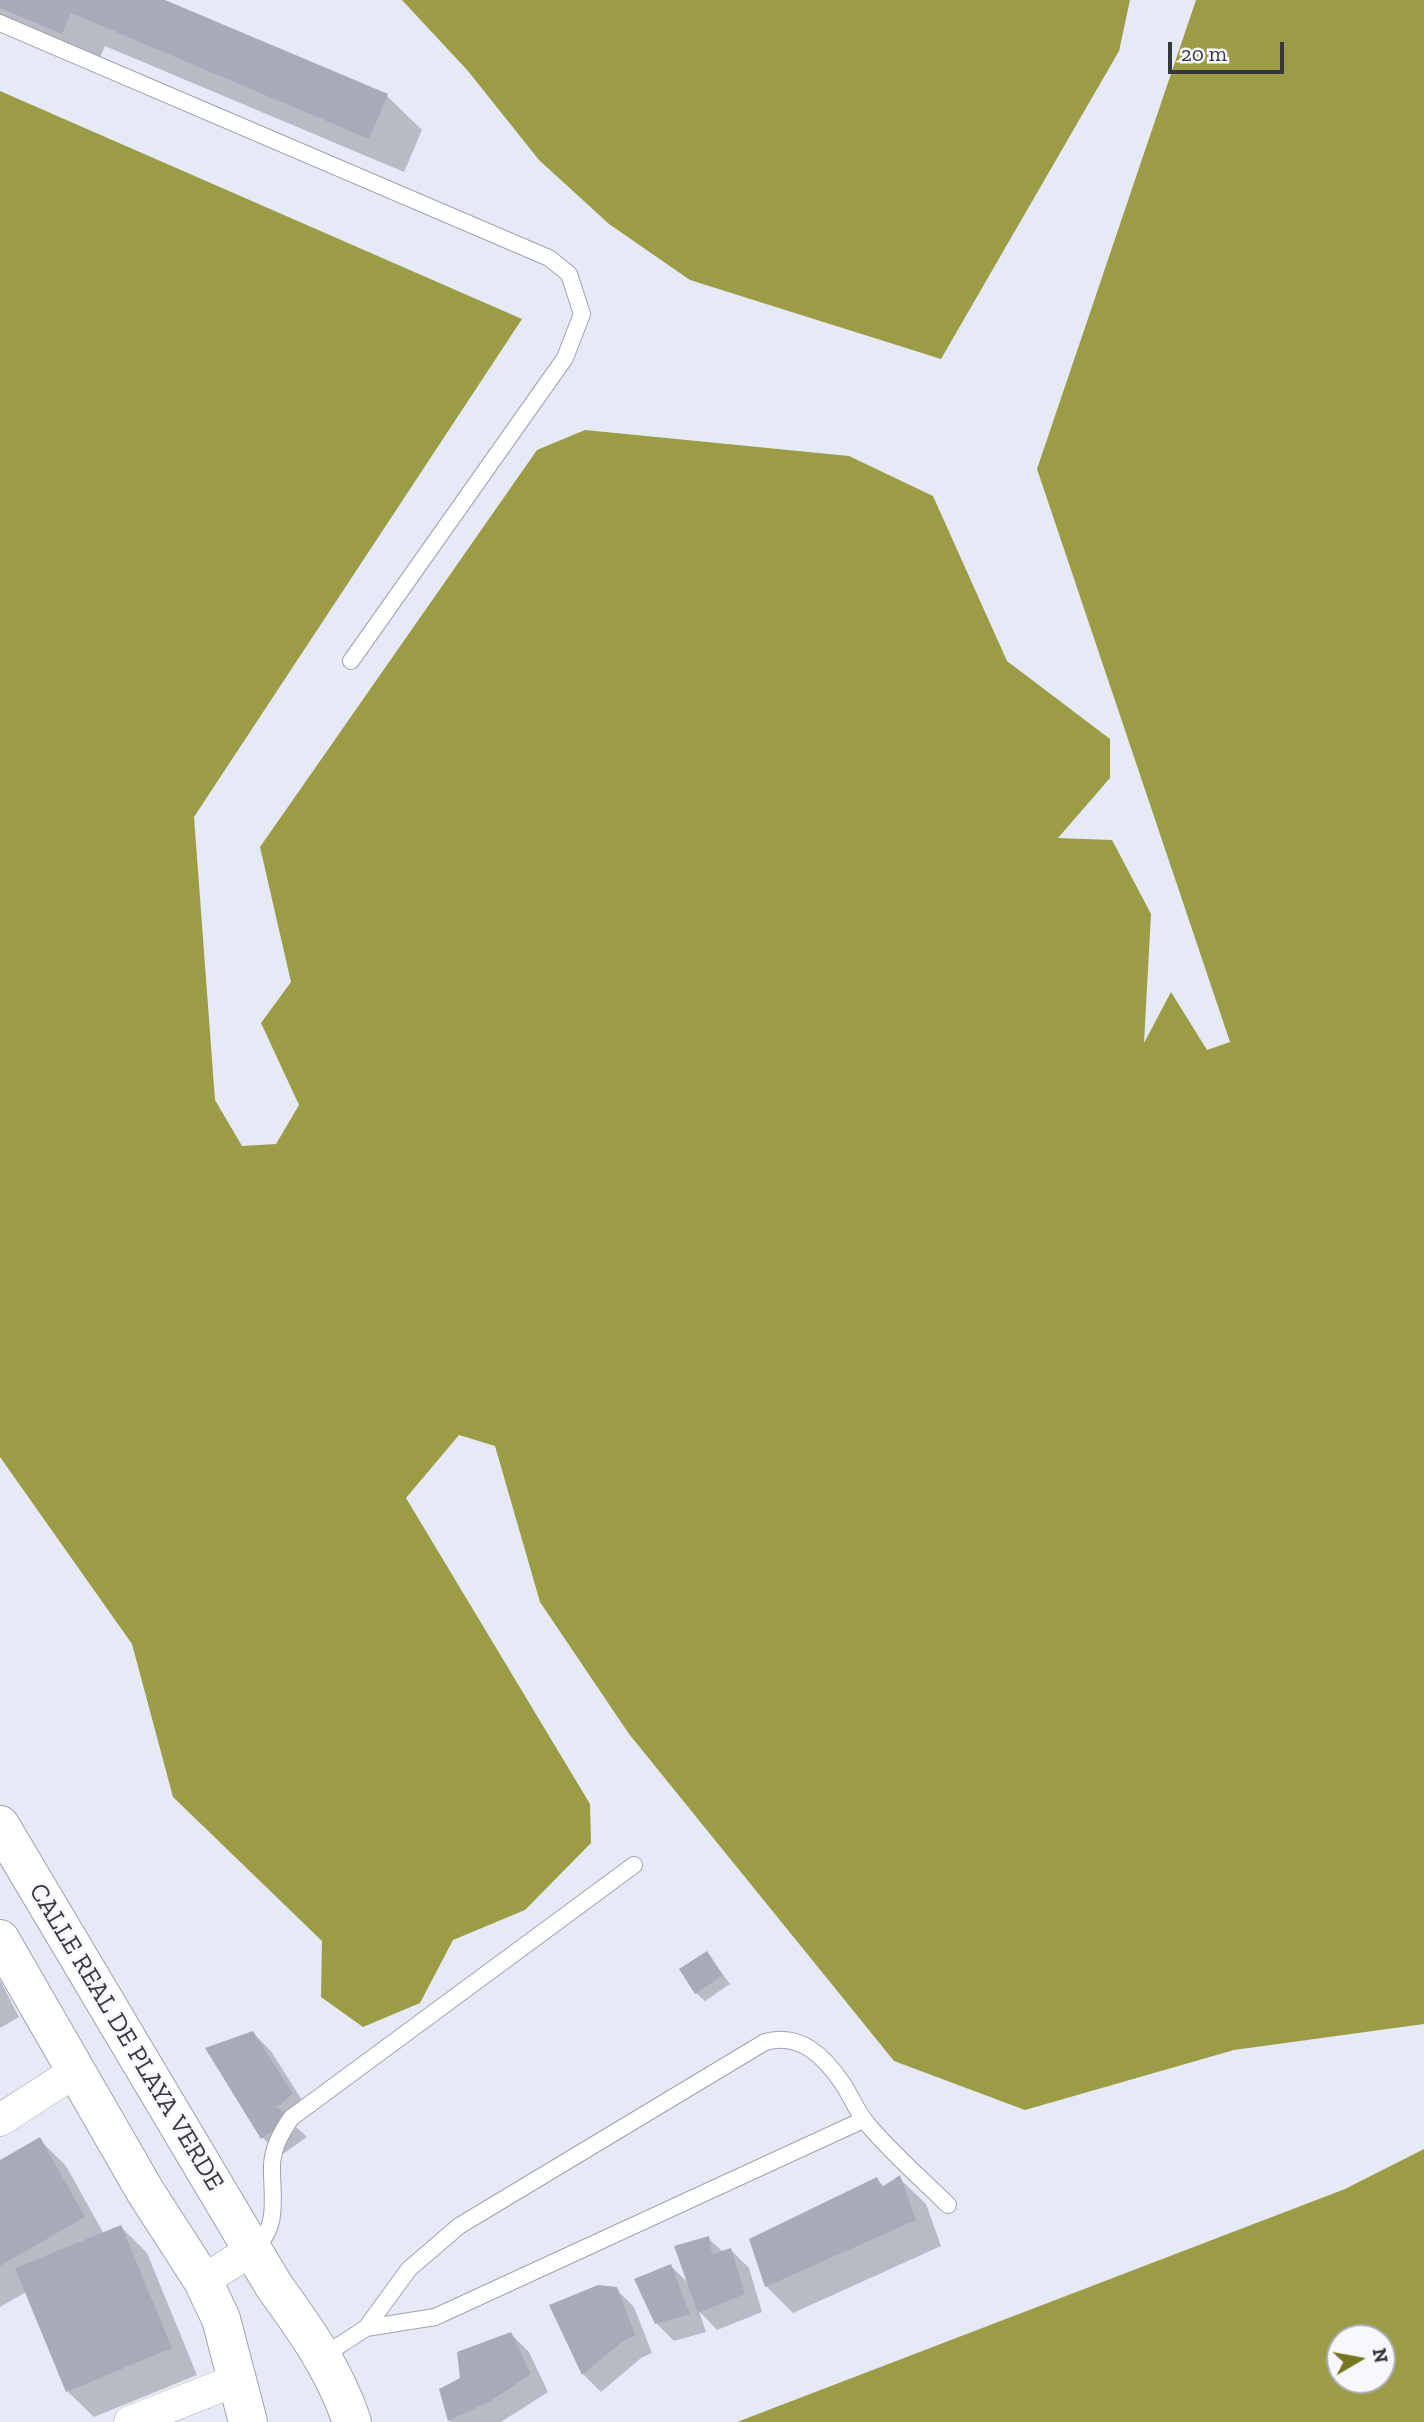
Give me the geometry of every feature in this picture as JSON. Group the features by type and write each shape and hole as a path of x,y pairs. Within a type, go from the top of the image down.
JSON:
{"street":[{"name":"CALLE REAL DE PLAYA VERDE","path":"1,1830 274,2286 323,2356 342,2392 352,2422"},
{"path":"0,1939 145,2191 203,2281 221,2319 239,2379 248,2422"},
{"path":"0,2120 76,2071"},
{"path":"203,2281 253,2249"},
{"path":"130,2422 239,2379"}],"lane":[{"path":"0,23 549,258 569,274 582,314 565,358 351,661"},
{"path":"253,2249 267,2234 273,2215 275,2149 291,2119 634,1865"},
{"path":"323,2356 366,2328 409,2269 459,2226 765,2042 790,2038 811,2050 844,2084 863,2120 948,2205"},
{"path":"366,2328 435,2317 863,2120"}],"shaded area":[{"path":"402,0 1130,0 1119,51 941,359 690,280 609,224 539,160 468,71"},
{"path":"1196,0 1424,0 1424,2024 1234,2050 1025,2110 894,2061 629,1734 540,1602 495,1446 459,1435 406,1498 590,1804 591,1843 525,1910 453,1940 420,2003 363,2027 321,1997 322,1941 173,1797 132,1644 0,1457 0,91 522,319 194,817 215,1100 242,1146 276,1144 299,1105 261,1023 291,982 260,847 537,450 585,430 849,456 933,496 1007,661 1110,739 1110,778 1058,838 1112,840 1151,914 1144,1043 1171,992 1207,1050 1230,1042 1037,469"},
{"path":"1424,2149 1424,2422 737,2422 1345,2189"}],"building":[{"path":"0,0 165,0 388,94 369,139 71,13 62,34 0,8"},
{"path":"707,1951 723,1975 695,1994 679,1969"},
{"path":"253,2031 293,2094 277,2107 291,2118 261,2139 205,2048"},
{"path":"40,2137 85,2217 0,2266 0,2160"},
{"path":"900,2175 916,2220 765,2287 749,2239 877,2177 882,2187"},
{"path":"121,2225 172,2348 66,2392 15,2268"},
{"path":"709,2236 712,2254 731,2248 745,2294 698,2313 674,2246"},
{"path":"671,2264 690,2314 655,2324 634,2279"},
{"path":"598,2285 617,2287 635,2335 623,2341 582,2375 549,2305"},
{"path":"511,2332 531,2374 491,2401 448,2421 439,2389 460,2378 457,2352"}]}
